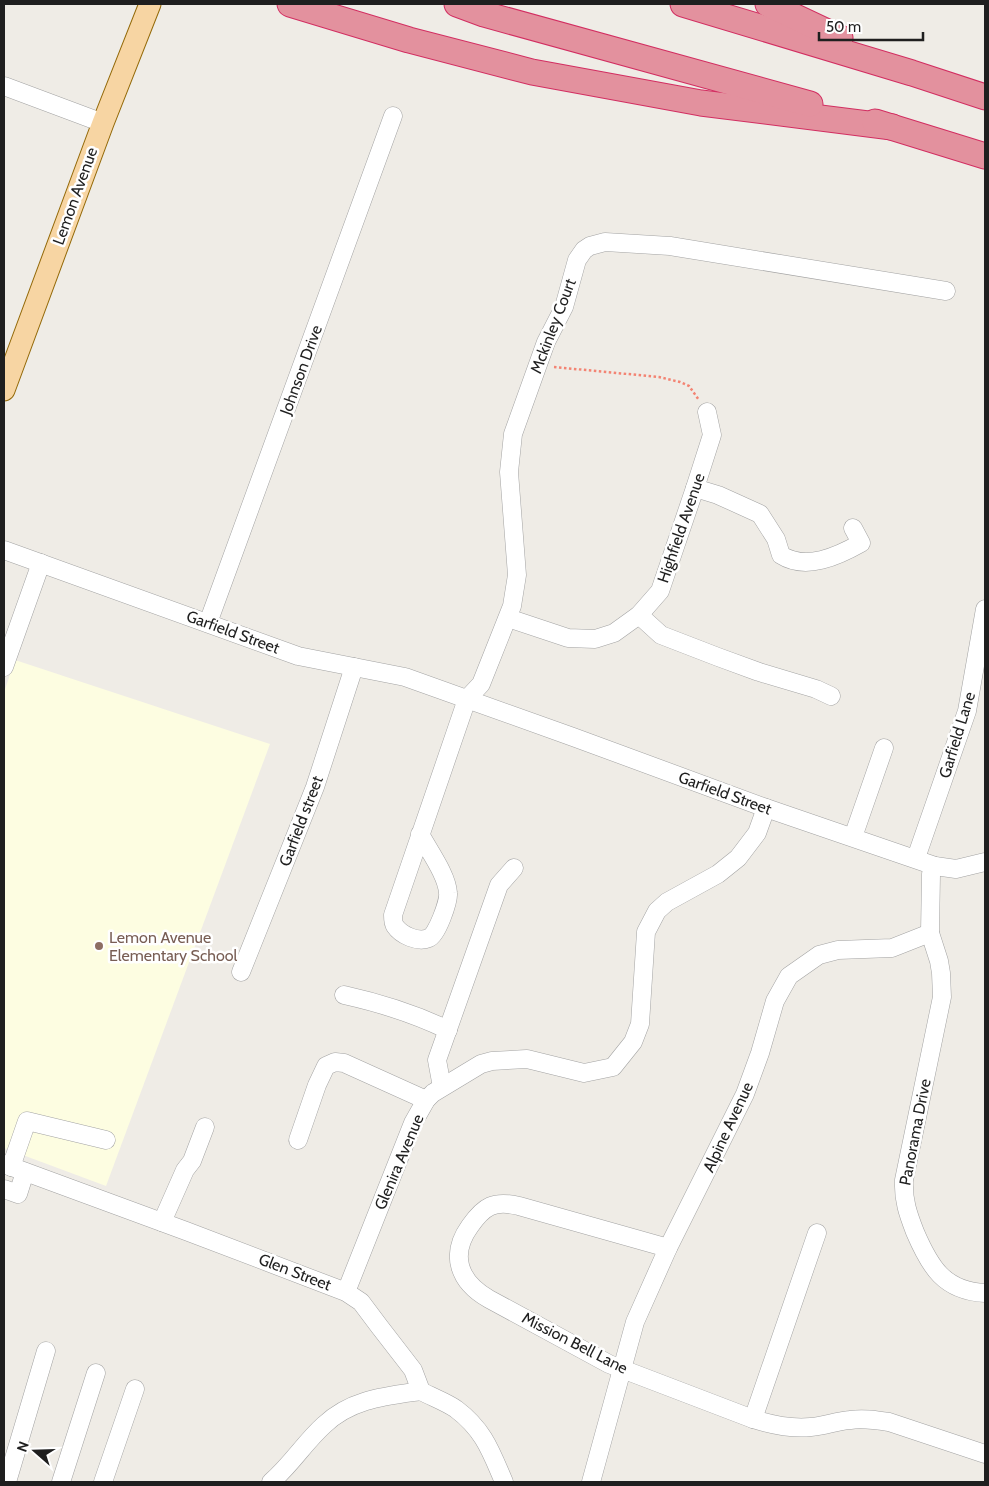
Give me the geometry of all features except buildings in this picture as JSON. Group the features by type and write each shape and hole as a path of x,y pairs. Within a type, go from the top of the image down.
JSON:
{"highway":[{"path":"290,4 409,40 532,72 701,104 892,127"},
{"path":"457,4 484,14 892,127 985,156"},
{"path":"683,4 985,97"},
{"path":"768,4 912,73"}],"main road":[{"name":"Lemon Avenue","path":"4,390 103,123 150,4"}],"street":[{"path":"4,86 103,123"},
{"name":"Johnson Drive","path":"208,623 393,116"},
{"name":"Mckinley Court","path":"508,618 517,576 508,472 513,434 546,342 564,307 577,260 584,250 596,243 606,242 670,246 946,291"},
{"name":"Highfield Avenue","path":"508,618 568,638 595,639 614,633 639,615 660,590 695,488 712,435 707,412"},
{"path":"695,488 718,495 760,514 776,539 781,555 788,560 802,562 842,554 861,543 853,528"},
{"name":"Garfield Street","path":"4,550 298,656 405,677 766,808 935,866 956,869 985,862"},
{"path":"4,667 41,563"},
{"name":"Garfield Lane","path":"916,858 967,712 985,609"},
{"path":"639,615 661,635 759,672 831,696"},
{"path":"420,834 447,884 449,896 436,931 429,938 418,940 400,932 394,925 392,915 420,834 467,699 481,684 508,618"},
{"name":"Garfield street","path":"241,972 314,787 354,667"},
{"path":"853,837 884,748"},
{"name":"Glenira Avenue","path":"346,1292 413,1123 426,1100 481,1064 492,1061 526,1059 584,1073 613,1067 633,1042 640,1024 646,932 657,911 667,902 718,874 738,858 757,833 766,808"},
{"path":"930,933 931,874 935,866"},
{"path":"442,1088 437,1060 499,885 514,868"},
{"name":"Alpine Avenue","path":"591,1482 635,1322 668,1248 746,1094 775,1001 789,976 819,954 838,950 892,948 930,933"},
{"name":"Panorama Drive","path":"930,933 940,961 942,997 904,1180 904,1202 925,1256 935,1271 951,1284 960,1288 976,1293 985,1293"},
{"path":"344,995 375,1002 448,1030"},
{"path":"298,1140 323,1072 326,1066 335,1062 344,1063 426,1100"},
{"path":"4,1189 18,1194 13,1168 27,1121 106,1140"},
{"path":"162,1222 185,1170 192,1161 205,1127"},
{"name":"Glen Street","path":"13,1168 346,1292 361,1302 402,1355 413,1370 421,1391"},
{"name":"Mission Bell Lane","path":"668,1248 519,1206 505,1204 491,1206 479,1212 461,1241 458,1258 467,1282 473,1289 608,1364 753,1419 768,1424 796,1428 850,1420 877,1420 983,1453"},
{"path":"753,1419 817,1233"},
{"path":"7,1482 46,1352"},
{"path":"61,1482 96,1373"},
{"path":"103,1482 135,1389"},
{"path":"278,1481 324,1424 344,1410 370,1399 421,1391 454,1408 478,1430 488,1443 504,1482"}],"path":[{"path":"553,366 659,377 680,382 689,386 707,412"}],"shaded area":[{"name":"Lemon Avenue Elementary School","path":"15,660 270,744 106,1186 4,1148 4,692"}],"place":[{"name":"Lemon Avenue Elementary School","path":"99,946"}]}
